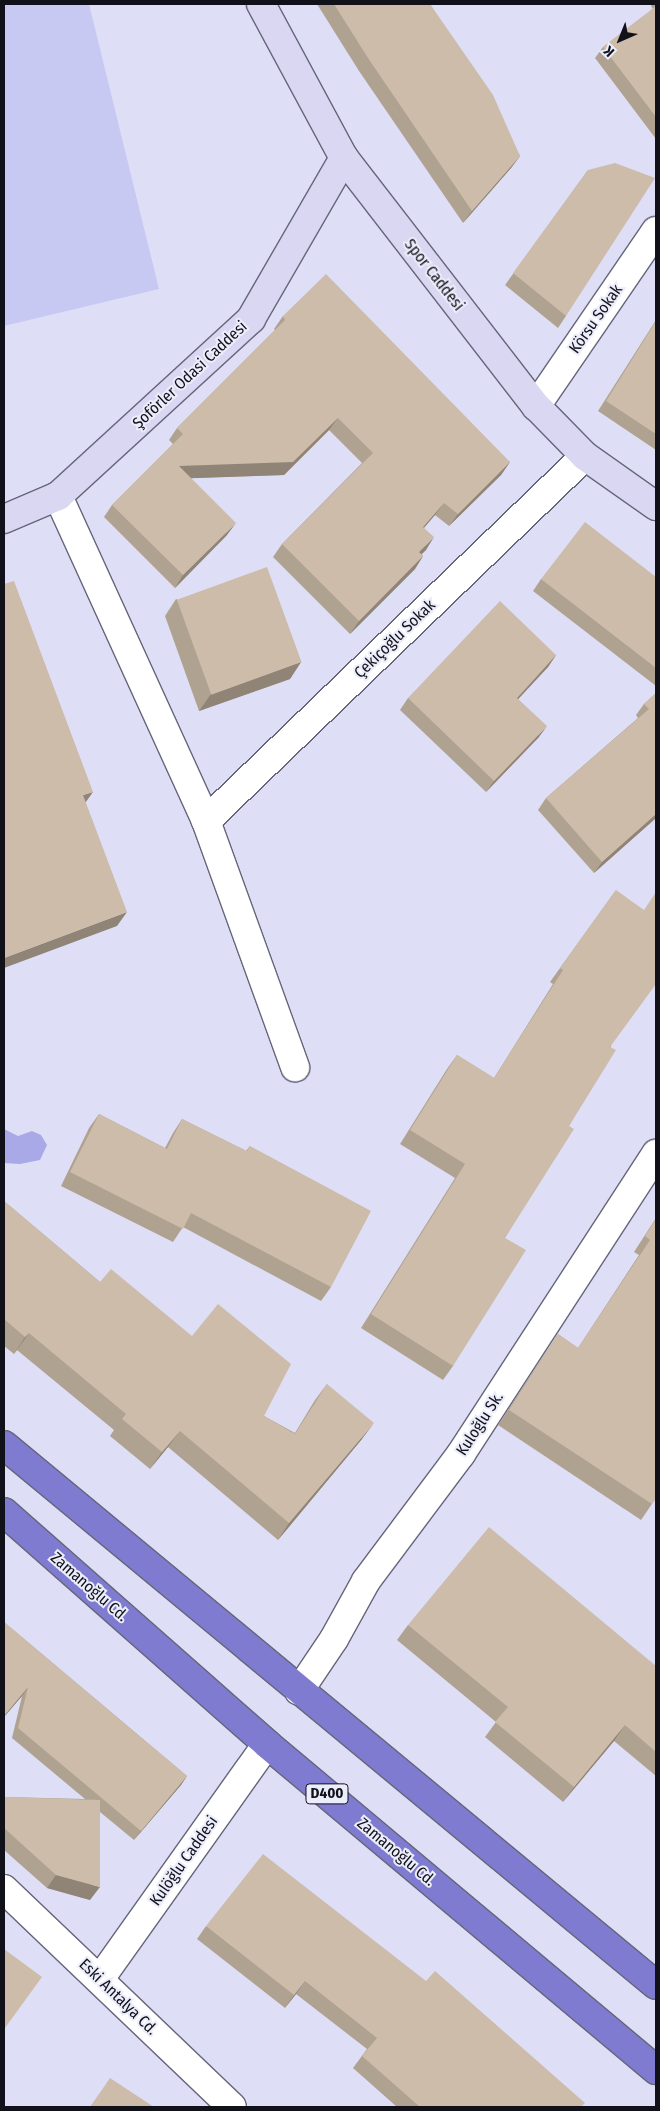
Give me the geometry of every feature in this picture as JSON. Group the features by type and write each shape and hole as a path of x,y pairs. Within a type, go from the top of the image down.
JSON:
{"highway":[{"path":"4,1446 656,1986"},
{"name":"Zamanoğlu Cd.","path":"4,1512 267,1744 656,2070"}],"street":[{"name":"Spor Caddesi","path":"261,4 344,158 536,406 585,456 656,506"},
{"name":"Şoförler Odasi Caddesi","path":"4,519 58,496 251,319 344,158"},
{"name":"Körsu Sokak","path":"536,406 656,231"},
{"name":"Çekiçoğlu Sokak","path":"206,822 585,456"},
{"path":"58,496 206,822 295,1067"},
{"name":"Kuloğlu Sk.","path":"299,1691 334,1639 366,1581 461,1454 656,1154"},
{"name":"Kulöğlu Caddesi","path":"100,1979 267,1744"},
{"name":"Eski Antalya Cd.","path":"4,1889 232,2107"}],"shaded area":[{"path":"4,4 89,4 159,289 4,326"},
{"path":"4,1129 18,1136 32,1131 41,1135 47,1145 40,1160 20,1164 4,1163"}],"building":[{"path":"334,4 430,4 493,95 520,156 472,211 368,58"},
{"path":"656,6 656,117 603,47"},
{"path":"615,163 655,178 566,316 513,273 588,170"},
{"path":"326,274 510,462 458,514 444,503 423,527 434,537 419,552 423,556 359,621 282,544 373,453 338,418 293,462 179,466 236,523 183,575 112,505 183,434 177,428 285,320 283,316"},
{"path":"656,321 656,434 606,401"},
{"path":"585,522 656,577 656,668 541,579"},
{"path":"267,567 302,662 211,695 177,600"},
{"path":"14,581 93,792 83,795 127,912 4,958 4,584"},
{"path":"500,601 556,655 517,698 547,726 494,781 408,698"},
{"path":"656,693 656,814 602,862 546,798 649,709 644,704"},
{"path":"616,890 644,910 656,892 656,984 610,1047 616,1050 569,1126 574,1129 505,1238 526,1250 453,1366 371,1314 465,1164 410,1130 457,1055 494,1078 563,970 560,968"},
{"path":"99,1114 167,1149 182,1119 247,1151 250,1146 371,1211 331,1287 191,1213 183,1229 70,1172"},
{"path":"4,1201 100,1282 111,1269 192,1336 218,1304 291,1364 264,1416 295,1434 327,1384 374,1423 289,1523 180,1431 162,1452 122,1419 126,1414 29,1333 25,1337 4,1319"},
{"path":"656,1219 656,1498 652,1504 509,1410 558,1334 578,1348 650,1240 645,1236"},
{"path":"489,1527 656,1666 656,1752 625,1725 574,1787 495,1722 508,1707 408,1625"},
{"path":"4,1622 187,1776 141,1831 18,1728 28,1687 4,1716"},
{"path":"5,1797 100,1800 100,1887 56,1875 4,1828"},
{"path":"263,1854 426,1981 435,1971 585,2103 581,2107 420,2107 362,2056 377,2038 305,1981 294,1995 206,1926"},
{"path":"4,1949 42,1977 5,2028 4,2027"},
{"path":"110,2078 154,2107 90,2107"}]}
